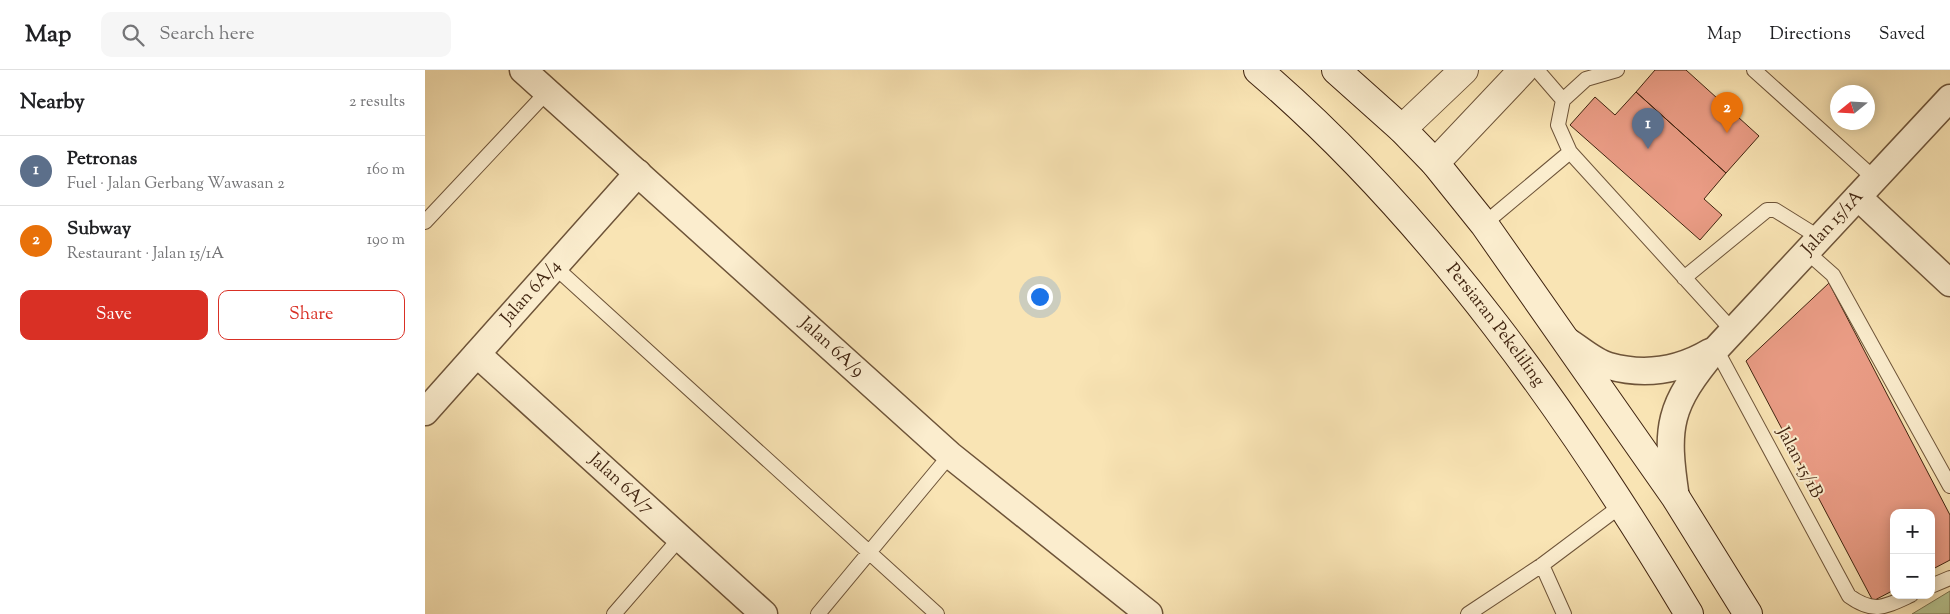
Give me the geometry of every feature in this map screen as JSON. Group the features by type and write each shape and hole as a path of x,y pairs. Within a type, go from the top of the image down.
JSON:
{"main road":[{"name":"Persiaran Pekeliling","path":"1258,70 1297,104 1366,171 1447,265 1532,376 1622,506 1689,614"},
{"path":"1336,70 1403,129 1435,163 1484,224 1677,498 1747,614"},
{"path":"1403,129 1464,70"},
{"path":"1435,163 1523,70"}],"street":[{"name":"Jalan 6A/9","path":"523,70 950,455 1149,614"},
{"name":"Jalan 15/1A","path":"1677,498 1669,443 1671,426 1685,389 1725,340 1950,98"},
{"name":"Jalan 6A/4","path":"425,412 638,173"},
{"path":"1866,188 1948,277"},
{"name":"Jalan 15/1A","path":"1563,338 1608,366 1647,372 1661,372 1685,365 1725,340"},
{"name":"Jalan 6A/7","path":"477,354 763,614"}],"lane":[{"path":"1537,70 1563,100 1586,79 1617,70"},
{"path":"1755,70 1866,188"},
{"path":"425,222 547,92"},
{"name":"Jalan 15/1B","path":"1563,100 1558,125 1570,152 1685,278 1725,340 1849,596 1862,606 1883,608 1902,599"},
{"path":"1484,224 1570,152"},
{"path":"1685,278 1767,210 1775,210 1813,245 1833,276 1950,486"},
{"path":"555,267 937,614"},
{"path":"818,614 950,455"},
{"path":"1468,614 1541,565 1622,506"},
{"path":"614,614 680,538"},
{"path":"1541,565 1564,614"},
{"path":"1935,584 1950,578"}],"green space":[{"path":"1950,591 1950,614 1912,614"}],"building":[{"path":"1655,70 1686,70 1759,136 1726,173 1636,92"},
{"path":"1636,92 1726,173 1704,199 1722,215 1700,240 1570,125 1595,97 1615,115"},
{"path":"1829,283 1950,515 1950,560 1935,568 1935,509 1890,509 1890,592 1873,601 1746,361"}],"place":[{"name":"Subway","path":"1727,133"},
{"name":"Petronas","path":"1648,149"}]}
